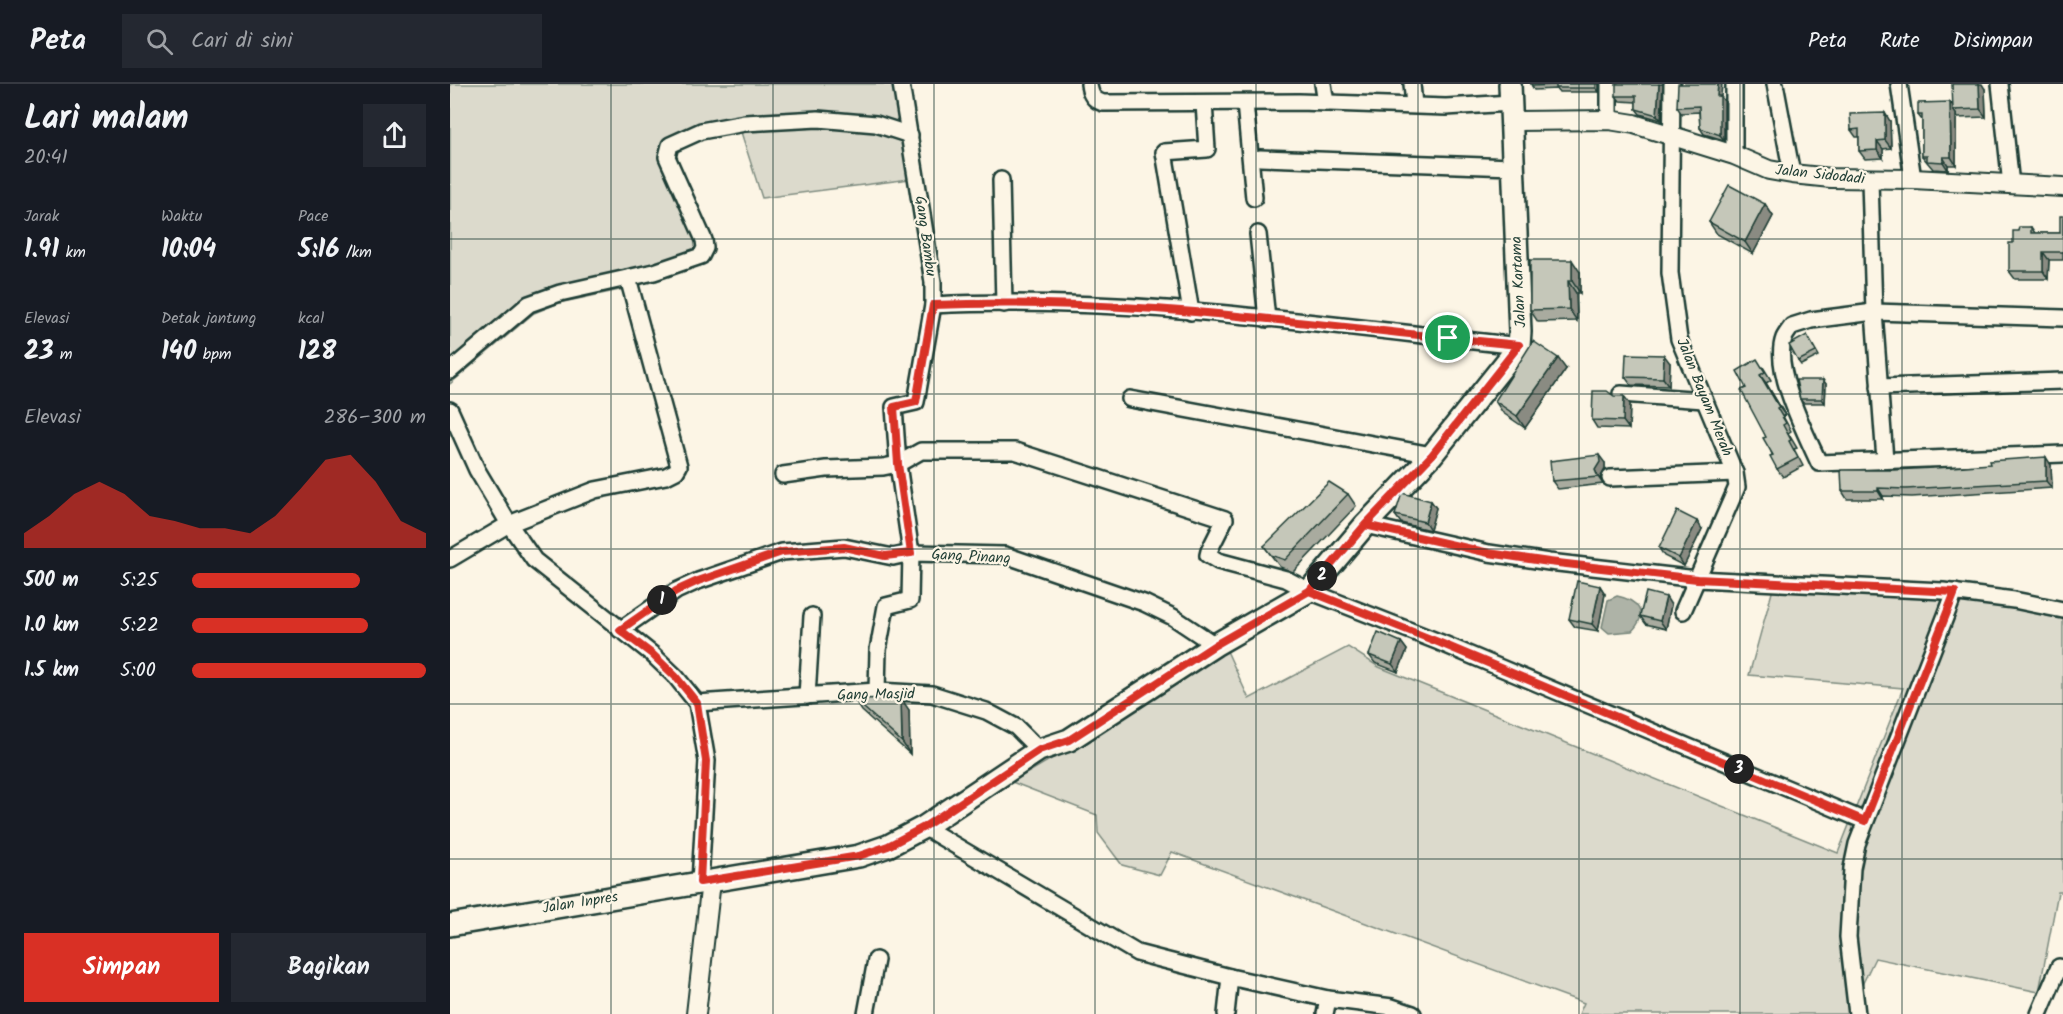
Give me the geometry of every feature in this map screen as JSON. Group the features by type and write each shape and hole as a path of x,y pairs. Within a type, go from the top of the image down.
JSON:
{"main road":[{"name":"Jalan Kartama","path":"705,881 859,856 888,846 924,827 1039,750 1069,740 1215,645 1309,591 1365,525 1432,455 1519,345 1521,332 1511,103"},
{"name":"Jalan Inpres","path":"450,925 705,881"}],"street":[{"name":"Gang Bambu","path":"898,464 894,407 916,402 933,305 933,282 901,84"},
{"path":"1089,84 1090,92 1096,100 1103,103 1326,103 1446,107 1511,103"},
{"path":"1323,84 1326,103"},
{"path":"1412,84 1414,105"},
{"path":"1609,120 1610,84"},
{"name":"Jalan Bayam Merah","path":"1671,84 1670,273 1679,339 1735,473 1736,493 1683,611"},
{"path":"1734,84 1734,155"},
{"path":"1775,84 1792,174"},
{"path":"1899,84 1913,179"},
{"path":"2000,84 2011,185"},
{"path":"1191,312 1164,152 1207,149 1204,103"},
{"path":"1245,103 1254,198"},
{"name":"Jalan Sidodadi","path":"1511,103 1634,124 1734,155 1769,170 1792,174 1870,180 1913,179 2063,187"},
{"path":"450,371 529,304 560,292 654,272 701,256 705,248 704,240 667,158 670,145 700,131 745,123 818,119 876,124 910,135"},
{"path":"1260,158 1512,166"},
{"path":"1001,180 1004,304"},
{"path":"1870,180 1874,312 1885,460"},
{"path":"1258,234 1267,319"},
{"path":"450,559 509,524 595,490 666,476 676,471 679,466 628,278"},
{"path":"933,305 1084,304 1267,319 1519,345"},
{"path":"2063,318 1874,312 1811,320 1792,326 1784,339 1784,374 1795,412 1819,463 2063,454"},
{"path":"1879,387 2063,381"},
{"path":"1621,394 1704,400"},
{"path":"1130,399 1432,455"},
{"path":"450,410 477,470 509,524 534,560 652,654 676,677 697,703 706,761 705,881 696,1014"},
{"path":"783,475 826,469 883,467 898,464 921,451 1015,451 1225,519 1208,555 1218,561 1286,579 1309,591 1438,642 1865,821"},
{"path":"877,691 878,650 886,606 910,600 911,553 898,464"},
{"path":"1610,478 1735,473"},
{"path":"1365,525 1489,553 1549,562 1697,579 1955,592 2014,600 2063,610"},
{"name":"Gang Pinang","path":"620,630 676,591 698,581 782,552 844,547 885,556 911,553 1005,555 1144,603 1173,617 1215,645"},
{"path":"1857,1014 1848,937 1852,868 1857,844 1955,592"},
{"path":"807,696 812,616"},
{"name":"Gang Masjid","path":"697,703 877,691 932,694 986,711 1016,727 1039,750"},
{"path":"924,827 1137,953 1230,977 1326,1006 1392,1007 1413,1014"},
{"path":"866,1014 876,960"},
{"path":"2039,1014 2059,967"},
{"path":"1226,1014 1230,977"}],"shaded area":[{"path":"450,84 901,84 917,178 762,198 741,132 700,137 670,150 686,196 702,259 629,288 559,303 534,313 450,384"},
{"path":"1774,585 1940,596 2063,617 2063,892 2058,892 2039,992 1875,958 1848,1014 1579,1014 1584,1003 1172,852 1160,875 1122,865 1098,833 1097,815 1012,782 1142,706 1227,651 1249,699 1348,647 1379,667 1838,853 1903,688 1749,675"},
{"path":"1617,596 1631,601 1639,609 1640,619 1632,631 1609,633 1602,627 1608,600"}],"building":[{"path":"1531,84 1596,84 1596,88 1556,88 1556,85 1532,86"},
{"path":"1616,84 1659,84 1657,115 1636,109 1636,96 1616,96"},
{"path":"1678,84 1718,84 1720,135 1700,128 1699,106 1677,107"},
{"path":"1952,84 1979,84 1980,109 1953,110"},
{"path":"1950,102 1951,157 1943,157 1943,162 1927,161 1927,156 1922,156 1922,115 1918,115 1918,103"},
{"path":"1885,113 1885,140 1877,141 1877,150 1859,151 1859,129 1851,130 1850,114"},
{"path":"1729,185 1765,204 1745,242 1709,222"},
{"path":"2060,216 2063,216 2063,252 2043,252 2043,271 2009,271 2009,243 2013,243 2013,231 2018,231 2019,227 2031,227 2031,233 2060,233"},
{"path":"1530,260 1572,260 1572,281 1568,281 1569,309 1530,310"},
{"path":"1807,335 1816,352 1798,361 1789,345"},
{"path":"1533,341 1558,358 1517,416 1495,401"},
{"path":"1626,354 1664,355 1663,378 1625,377"},
{"path":"1757,359 1765,372 1760,375 1779,407 1777,408 1786,423 1783,425 1798,458 1777,469 1770,456 1773,455 1763,438 1766,437 1741,390 1746,388 1737,371"},
{"path":"1796,380 1823,380 1822,399 1800,399"},
{"path":"1593,391 1607,391 1614,396 1624,396 1623,421 1592,420"},
{"path":"1599,455 1600,462 1595,470 1598,477 1552,481 1550,461"},
{"path":"2046,457 2046,481 1842,491 1841,470 1953,467 1990,464 1989,461"},
{"path":"1329,482 1348,494 1285,560 1271,555 1264,546"},
{"path":"1402,493 1431,501 1425,522 1395,515"},
{"path":"1677,511 1697,521 1679,558 1659,548"},
{"path":"1577,581 1600,586 1592,624 1569,619"},
{"path":"1646,592 1666,597 1660,621 1640,616"},
{"path":"1378,632 1401,642 1392,664 1369,655"},
{"path":"901,698 902,742 854,699"}],"route":[{"path":"1448,338 1305,322 1084,304 933,305 916,402 894,407 898,464 911,553 893,557 844,547 782,552 676,591 620,630 652,654 690,692 697,703 706,761 700,882 859,856 888,846 924,827 1039,750 1069,740 1215,645 1309,591 1365,525 1489,553 1697,579 1955,592 1865,821 1438,642 1309,591 1365,525 1432,455 1519,345 1448,338"}]}
